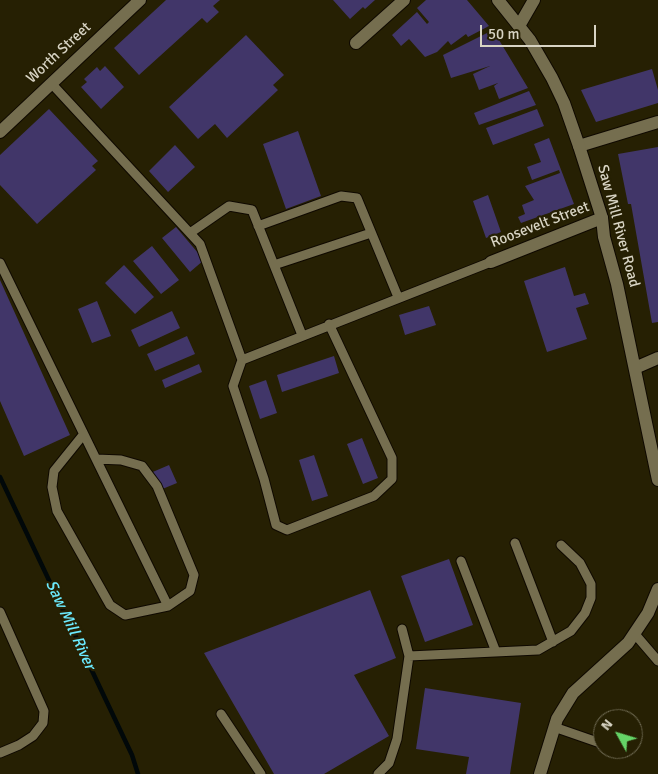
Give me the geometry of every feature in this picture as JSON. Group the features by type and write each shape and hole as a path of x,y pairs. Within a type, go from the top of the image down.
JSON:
{"main road":[{"name":"Worth Street","path":"0,132 140,0"},
{"path":"356,43 404,0"},
{"name":"Saw Mill River Road","path":"498,0 519,26 552,78 564,103 579,146 602,218 604,237 617,284 657,465 658,480"},
{"path":"519,26 534,0"},
{"path":"579,146 658,122"},
{"name":"Roosevelt Street","path":"491,262 602,218"},
{"path":"635,368 658,358"},
{"path":"540,774 554,727 573,693 628,643 648,614 658,590"}],"lane":[{"path":"51,83 200,244 242,360 234,386 264,479 276,525 287,530 374,496 392,479 392,458 329,324"},
{"path":"258,226 341,196 357,198 398,298"},
{"path":"190,233 229,206 252,210 302,335"},
{"path":"274,265 371,233"},
{"path":"242,360 329,324 491,262"},
{"path":"0,263 168,606"},
{"path":"83,435 54,471 52,487 57,512 110,606 125,615 168,606 190,591 194,575 157,486 142,466 121,460 96,459"},
{"path":"516,543 553,642"},
{"path":"409,656 538,650 571,631 585,613 591,598 591,584 580,563 561,545"},
{"path":"461,561 496,652"},
{"path":"0,612 44,711 43,723 33,736 19,745 0,753"},
{"path":"378,774 389,763 396,740 409,656 402,629"},
{"path":"634,633 658,662"},
{"path":"221,714 260,774"},
{"path":"554,727 593,741"}],"building":[{"path":"166,0 220,0 213,6 219,12 207,23 202,18 139,75 114,48"},
{"path":"333,0 375,0 365,9 363,7 350,19"},
{"path":"426,0 467,0 489,26 468,37 466,34 451,45 448,41 437,52 425,57 409,39 401,46 392,35 417,12 427,24 429,22 417,8"},
{"path":"493,30 528,88 499,99 494,86 498,83 479,90 473,74 490,66 451,78 443,55"},
{"path":"246,35 284,75 273,85 278,90 227,138 215,124 198,139 169,107"},
{"path":"105,66 124,87 101,109 81,87 87,82 84,79 97,67 100,71"},
{"path":"652,69 658,90 658,103 596,122 581,90"},
{"path":"529,91 536,105 479,125 474,113"},
{"path":"49,109 98,161 92,166 96,170 37,224 0,185 0,155"},
{"path":"537,109 544,126 493,145 486,128"},
{"path":"298,131 321,196 286,209 263,144"},
{"path":"549,138 574,204 521,223 518,217 525,214 522,205 534,200 525,186 560,173 559,170 532,180 527,167 541,162 534,144"},
{"path":"175,145 195,167 168,192 149,171"},
{"path":"658,147 658,322 652,323 631,204 628,204 618,154"},
{"path":"488,195 501,232 486,238 473,201"},
{"path":"176,227 204,260 190,272 162,238"},
{"path":"152,246 179,280 161,294 133,261"},
{"path":"124,265 154,297 135,314 105,283"},
{"path":"565,267 574,296 585,293 589,304 576,308 587,339 547,352 524,281"},
{"path":"0,280 70,435 24,456 0,401"},
{"path":"97,301 111,336 92,343 78,309"},
{"path":"429,306 436,325 405,335 399,315"},
{"path":"172,311 180,328 139,347 131,330"},
{"path":"187,336 195,354 155,371 147,354"},
{"path":"334,356 339,373 282,392 277,375"},
{"path":"199,364 202,372 165,388 162,380"},
{"path":"266,380 277,413 260,419 249,386"},
{"path":"362,438 378,478 363,484 347,444"},
{"path":"314,455 328,496 312,501 299,460"},
{"path":"169,465 177,483 155,492 148,474"},
{"path":"449,559 473,625 425,642 401,576"},
{"path":"370,590 396,658 354,675 389,736 324,774 274,774 204,653"},
{"path":"425,688 521,703 510,774 466,774 469,757 416,749"}],"waterway":[{"name":"Saw Mill River","path":"0,477 132,755 138,774"}]}
